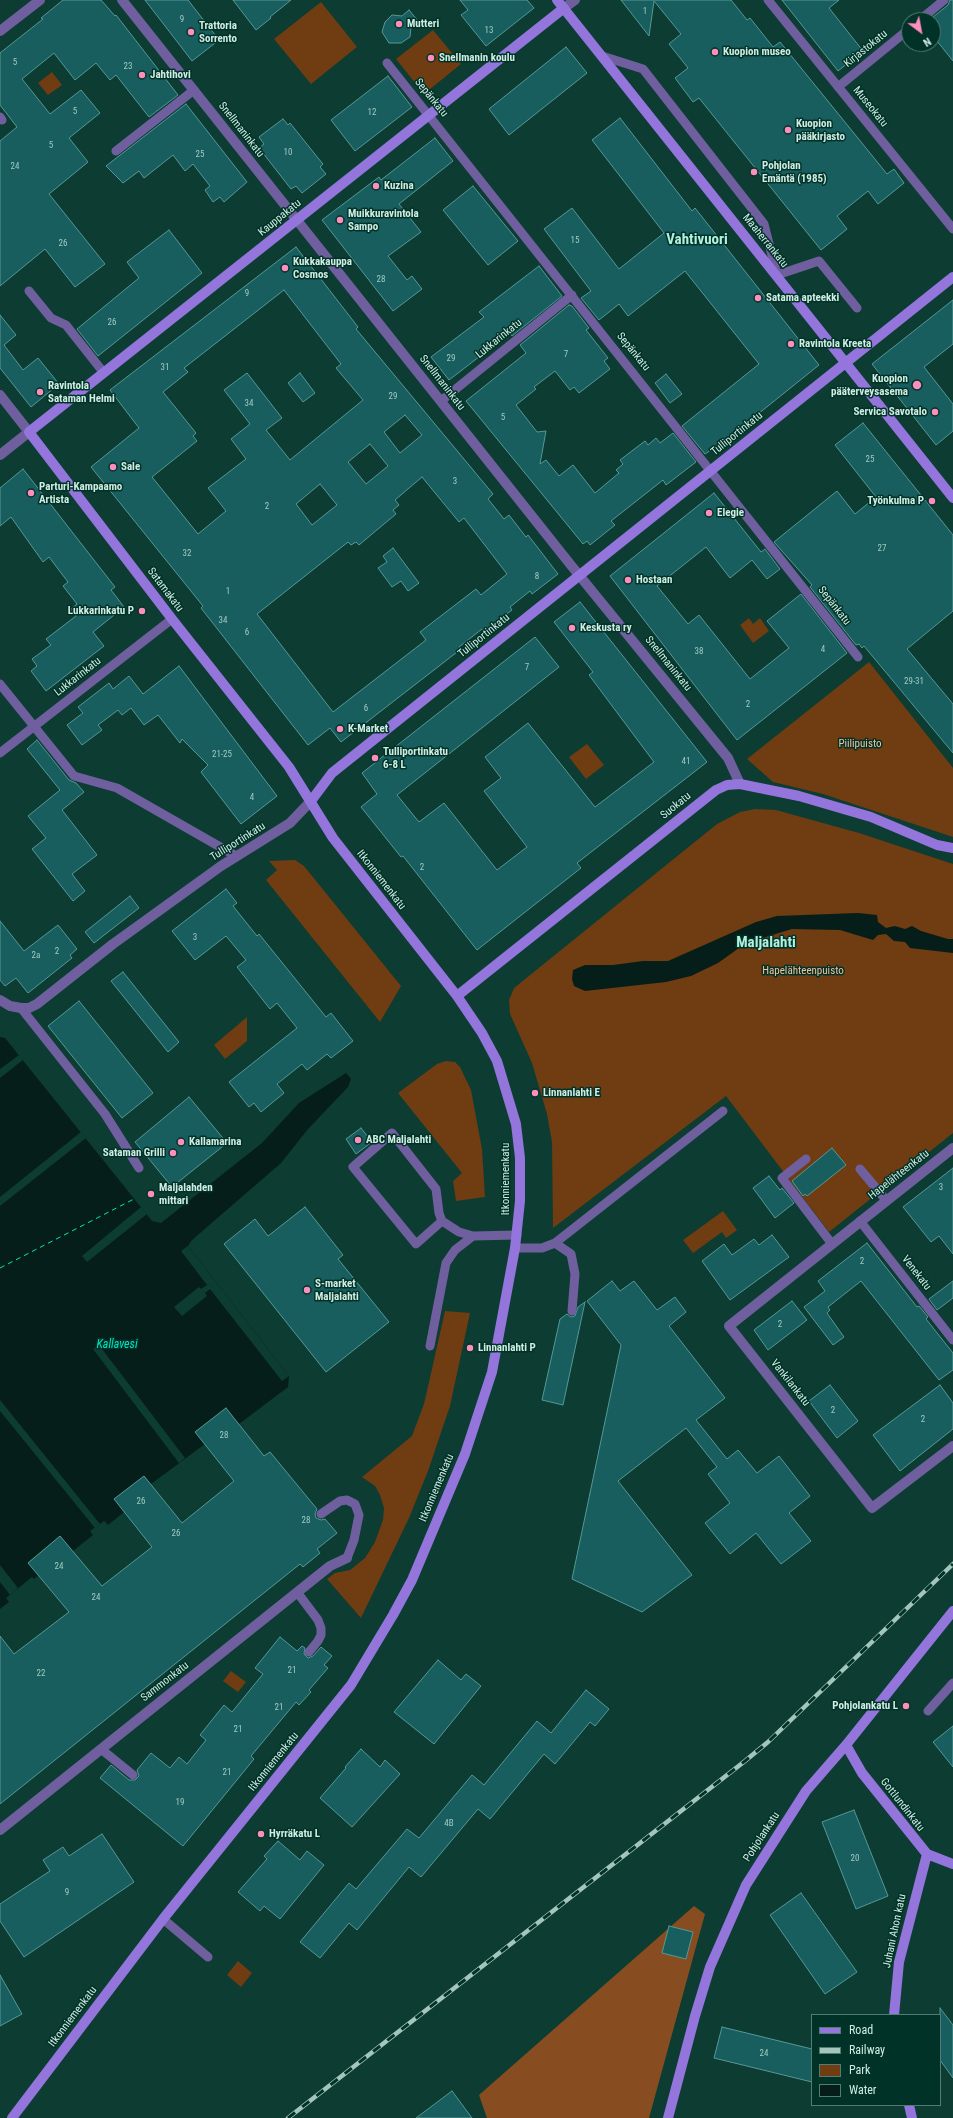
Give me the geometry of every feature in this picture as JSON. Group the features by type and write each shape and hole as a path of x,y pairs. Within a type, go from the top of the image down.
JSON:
{"main road":[{"name":"Maaherrankatu","path":"557,0 953,498"},
{"name":"Kauppakatu","path":"29,432 564,8"},
{"name":"Tulliportinkatu","path":"311,801 332,773 953,277"},
{"name":"Satamakatu","path":"29,432 172,619 289,767 311,801"},
{"name":"Suokatu","path":"457,996 716,790 727,785 740,784 792,794 871,817 930,842 953,848"},
{"name":"Itkonniemenkatu","path":"12,2118 163,1919 351,1685 412,1580 465,1454 492,1372 515,1248 520,1201 520,1158 516,1124 497,1061 482,1033 457,996 333,838 311,801"},
{"name":"Pohjolankatu","path":"668,2118 695,2016 710,1967 746,1885 806,1792 846,1745 953,1612"},
{"name":"Gottlundinkatu","path":"846,1745 862,1773 927,1854"},
{"path":"927,1854 953,1864"},
{"name":"Juhani Ahon katu","path":"894,2014 899,1962 927,1854"},
{"path":"909,2106 912,2118"}],"street":[{"path":"0,31 40,0"},
{"name":"Snellmaninkatu","path":"122,0 580,575 728,758 740,784"},
{"name":"Kauppakatu","path":"564,8 574,0"},
{"name":"Satamakatu","path":"0,395 29,432"},
{"name":"Kauppakatu","path":"0,456 29,432"},
{"name":"Tulliportinkatu","path":"25,1008 236,856 290,823 311,801"},
{"path":"0,1000 10,1006 25,1008"},
{"name":"Hapelähteenkatu","path":"860,1221 953,1148"},
{"name":"Vankilankatu","path":"860,1221 729,1326 872,1508 953,1446"},
{"name":"Sammonkatu","path":"0,1830 330,1566 348,1558"}],"lane":[{"name":"Museokatu","path":"768,0 953,229"},
{"path":"930,12 944,0"},
{"name":"Kirjastokatu","path":"838,87 901,36"},
{"path":"602,56 642,69 647,75 764,224 777,275 819,261 857,308"},
{"name":"Sepänkatu","path":"387,63 712,470 858,657"},
{"path":"116,151 194,90"},
{"path":"29,291 51,318 66,325 104,372"},
{"name":"Lukkarinkatu","path":"441,401 572,295"},
{"name":"Lukkarinkatu","path":"0,753 172,619"},
{"path":"0,684 74,776 117,788 236,856"},
{"path":"25,1008 105,1114 139,1168"},
{"path":"515,1248 542,1248 554,1243 723,1111"},
{"path":"442,1221 416,1244 353,1167 392,1133 436,1189 439,1213 442,1221 459,1232 473,1236 517,1235"},
{"path":"806,1159 782,1178 832,1244"},
{"path":"860,1169 886,1200"},
{"name":"Venekatu","path":"860,1221 953,1340"},
{"path":"430,1346 446,1263 455,1250 473,1236"},
{"path":"554,1243 571,1254 574,1264 572,1311"},
{"path":"322,1514 340,1501 346,1500 355,1504 360,1515 348,1558"},
{"path":"297,1592 318,1620 320,1628 321,1635 309,1652"},
{"path":"928,1711 953,1683"},
{"path":"101,1749 133,1775"},
{"path":"163,1919 208,1957"}],"green space":[{"path":"321,2 357,47 311,84 274,39"},
{"path":"433,30 461,64 424,94 396,59"},
{"path":"52,72 62,85 48,95 38,83"},
{"path":"749,618 753,624 760,618 769,631 753,643 740,625"},
{"name":"Piilipuisto","path":"869,662 953,768 953,837 823,794 773,782 747,759"},
{"path":"587,744 604,765 586,779 569,757"},
{"name":"Hapelähteenpuisto","path":"755,809 776,810 859,833 953,864 953,1133 829,1232 726,1096 553,1228 552,1142 547,1114 532,1063 510,1014 509,1000 514,988 717,824 740,812"},
{"path":"295,860 304,866 401,986 380,1022 266,880 277,870 269,861"},
{"path":"247,1017 247,1041 225,1059 214,1045"},
{"path":"446,1061 455,1062 460,1067 471,1090 482,1149 485,1197 456,1201 453,1181 462,1173 398,1093 437,1064"},
{"path":"723,1211 737,1230 726,1238 722,1232 693,1253 683,1240"},
{"path":"445,1311 470,1313 450,1406 428,1471 409,1518 361,1618 327,1579 335,1573 350,1570 365,1558 375,1542 383,1520 384,1508 380,1495 375,1486 362,1477 412,1436 424,1404"},
{"path":"231,1671 246,1682 238,1692 223,1681"},
{"path":"238,1961 252,1973 241,1987 227,1975"}],"shaded area":[{"path":"694,1906 705,1914 649,2118 487,2118 479,2095"}],"water":[{"path":"858,913 877,915 878,922 886,928 895,926 905,929 912,926 921,931 948,939 953,939 953,953 910,948 905,942 894,941 886,934 878,935 873,940 840,930 792,929 746,943 718,963 691,976 666,982 585,991 574,986 572,979 573,970 585,965 613,965 643,961 668,961 756,922 777,916"},
{"name":"Kallavesi","path":"0,1037 5,1038 152,1221 161,1223 262,1143 299,1103 346,1073 351,1079 348,1087 308,1129 281,1163 192,1240 188,1246 289,1376 288,1387 239,1424 225,1408 195,1432 205,1444 151,1484 144,1476 114,1499 124,1512 108,1525 104,1521 90,1531 93,1535 73,1551 60,1536 28,1562 39,1575 34,1579 32,1577 6,1598 9,1602 0,1609"}],"pier":[{"path":"19,1055 23,1060 0,1078 0,1069"},
{"path":"81,1132 86,1138 0,1206 0,1197"},
{"path":"141,1207 147,1214 87,1262 82,1256"},
{"path":"188,1246 289,1376 282,1381 210,1289 205,1293 207,1296 182,1316 174,1307 199,1287 201,1289 207,1285 181,1251"},
{"path":"99,1345 185,1458 179,1463 93,1349"},
{"path":"0,1400 100,1524 95,1528 0,1411"},
{"path":"0,1565 18,1588 10,1595 0,1582"}],"building":[{"path":"63,0 101,0 115,16 116,15 178,95 149,117 116,75 110,80 96,63 75,80 54,53 22,79 50,114 81,90 100,113 69,138 88,162 49,194 105,264 75,287 45,249 0,286 0,141 17,127 0,105 0,53 43,19 41,18"},
{"path":"145,0 188,0 219,40 192,61"},
{"path":"233,0 291,0 256,30"},
{"path":"460,0 527,0 534,8 486,46 461,15 468,10"},
{"name":"Kuopion pääkirjasto","path":"621,0 731,0 747,20 750,18 773,47 780,42 887,174 894,169 904,183 878,204 868,191 837,216 847,229 821,250 699,98 693,102 675,78 688,68 669,44 681,34 654,1 649,36"},
{"path":"782,0 839,0 829,8 863,51 838,71"},
{"path":"950,0 953,0 953,61 941,46 941,12 939,12 948,5"},
{"name":"Mutteri","path":"409,10 418,21 411,27 410,37 401,43 389,43 382,32 385,22 392,15 402,16"},
{"path":"566,47 587,73 509,135 489,109"},
{"path":"388,76 412,107 355,151 331,120"},
{"path":"186,104 247,182 224,202 220,197 213,202 205,190 210,186 193,164 185,171 173,155 144,178 139,171 123,183 106,166"},
{"path":"620,118 692,211 695,208 819,365 712,451 711,450 705,454 682,426 759,364 685,271 628,316 619,304 599,320 581,298 591,291 544,229 572,208 619,269 664,233 592,140"},
{"path":"283,119 288,125 290,123 323,164 320,167 326,174 302,193 296,186 291,189 259,148 264,144 259,137"},
{"path":"435,138 453,161 399,204 421,232 388,256 407,280 412,276 422,289 393,311 322,220 379,177 381,180"},
{"path":"473,186 518,241 488,265 443,210"},
{"path":"169,230 202,273 98,356 77,329 139,278 127,262"},
{"path":"296,247 358,327 356,329 493,494 488,499 504,519 509,515 526,537 528,535 558,574 532,594 530,591 510,607 512,610 484,631 482,629 459,647 461,649 341,742 330,728 308,745 201,608 203,606 91,467 139,428 110,390","holes":["284,290 341,364 336,368 363,400 290,460 266,430 282,418 247,373 224,390 250,424 231,439 246,459 208,488 226,511 198,534 152,477 197,441 193,436 196,433 163,392 188,372 184,368","405,415 422,435 400,453 384,432","370,444 388,466 366,484 348,462","422,477 459,522 464,518 507,574 481,595 476,589 420,632 426,640 333,712 257,614 348,542 351,545 356,542 359,545 396,514 393,510 399,505 395,500","320,484 337,505 312,525 296,504"]},
{"path":"539,266 562,296 512,336 510,333 449,380 431,357 484,317 479,312"},
{"name":"Kuopion pääterveysasema","path":"953,300 953,344 924,367 953,404 953,431 936,445 872,364"},
{"path":"569,305 572,306 589,328 586,330 608,358 604,361 610,369 579,393 574,387 570,390 555,371 534,387 536,389 516,405 537,432 546,431 540,464 546,460 559,476 573,465 595,493 619,473 616,470 623,464 620,460 645,441 648,445 656,438 660,443 673,433 696,462 666,485 663,480 611,521 615,525 590,545 587,541 583,544 466,401 526,353 520,345"},
{"path":"0,315 16,335 4,345 23,370 38,358 59,384 31,407 0,368"},
{"path":"300,373 315,393 303,402 288,383"},
{"path":"666,374 682,394 670,403 655,383"},
{"path":"863,423 953,535 953,611 907,649 953,704 953,753 864,646 862,648 859,644 856,645 810,587 812,585 774,542 837,491 855,514 876,497 835,445"},
{"path":"23,469 115,587 111,590 124,607 93,632 104,646 46,691 31,671 37,666 32,659 51,645 46,639 76,616 71,609 77,604 63,586 68,582 49,557 43,562 11,517 0,526 0,488"},
{"path":"714,493 761,552 765,549 780,569 767,579 752,560 730,578 706,547 657,586 688,624 699,615 750,679 789,648 767,621 801,594 847,653 737,740 610,576"},
{"path":"393,548 419,583 408,591 401,581 392,587 378,568 387,562 383,556"},
{"path":"580,602 707,762 577,863 581,868 477,950 403,856 401,857 361,807 377,794 362,773 535,637 559,667 397,795 419,822 444,803 497,870 527,847 484,791 501,778 485,757 528,723 595,807 654,762 589,675 593,672 554,622"},
{"path":"179,666 277,796 241,824 201,772 208,765 182,739 180,743 158,715 144,725 131,708 122,715 118,710 98,725 102,730 82,745 67,725 83,713 78,707 109,683 113,689 129,676 143,694"},
{"path":"37,740 69,780 76,783 84,792 62,810 97,855 72,874 85,891 73,901 32,849 46,838 28,816 60,790 27,749"},
{"path":"226,889 237,903 233,906 257,936 259,934 326,1017 331,1013 353,1041 331,1058 327,1054 307,1070 302,1064 277,1084 284,1093 261,1112 254,1103 249,1107 229,1082 297,1028 277,1003 270,1009 237,967 246,960 226,936 195,960 172,931"},
{"path":"130,896 139,908 94,943 85,932"},
{"path":"0,921 24,951 58,925 77,949 70,955 72,958 28,993 16,978 5,986 0,980"},
{"path":"123,972 179,1042 168,1052 111,981"},
{"path":"79,1001 153,1093 122,1118 48,1026"},
{"name":"Kallamarina","path":"189,1097 227,1143 172,1187 135,1142"},
{"path":"361,1128 372,1142 356,1154 346,1139"},
{"path":"832,1148 846,1165 807,1196 805,1194 803,1196 792,1181"},
{"path":"953,1168 953,1254 939,1236 931,1242 903,1207"},
{"path":"769,1176 780,1190 782,1188 794,1203 775,1218 753,1188"},
{"path":"305,1207 343,1255 338,1259 389,1322 326,1372 224,1244 255,1219 268,1236"},
{"path":"772,1235 789,1257 730,1300 702,1261 724,1244 732,1255 754,1239 759,1245"},
{"path":"867,1243 917,1307 919,1306 928,1317 926,1319 953,1353 953,1370 939,1380 861,1281 828,1307 830,1310 827,1313 844,1337 833,1345 804,1307 825,1291 818,1281"},
{"path":"612,1281 620,1291 634,1281 657,1310 675,1297 686,1312 669,1326 725,1398 696,1420 727,1459 738,1450 757,1473 779,1456 810,1496 789,1513 811,1541 781,1564 756,1533 730,1554 705,1523 730,1503 708,1474 717,1467 686,1428 618,1481 692,1575 642,1612 572,1579 621,1345 587,1301"},
{"path":"953,1281 953,1298 937,1310 929,1299"},
{"path":"792,1301 807,1320 768,1350 754,1330"},
{"path":"585,1302 563,1405 542,1400 560,1319 567,1314 571,1317 575,1316 578,1307"},
{"path":"830,1385 858,1421 837,1438 809,1401"},
{"path":"940,1385 953,1403 953,1429 900,1471 873,1435"},
{"path":"226,1408 264,1456 270,1452 317,1509 315,1514 316,1518 321,1520 325,1519 337,1533 317,1549 320,1553 303,1567 300,1564 0,1804 0,1636 14,1654 69,1612 28,1563 60,1536 102,1586 152,1547 114,1499 144,1476 182,1523 234,1481 195,1432"},
{"path":"280,1637 297,1651 302,1646 305,1648 304,1654 308,1658 313,1656 321,1647 332,1656 324,1665 328,1668 309,1690 311,1692 299,1705 296,1702 251,1756 254,1759 183,1846 100,1778 111,1765 129,1780 135,1780 139,1776 137,1770 151,1753 170,1768 179,1757 187,1764 206,1740 200,1735 224,1705 232,1712 263,1674 255,1668"},
{"path":"438,1660 461,1680 466,1674 481,1686 434,1744 394,1712"},
{"path":"586,1690 609,1709 595,1726 590,1722 555,1764 544,1754 490,1819 478,1809 421,1877 409,1867 357,1930 349,1923 320,1958 300,1942 349,1883 356,1889 407,1829 419,1838 472,1775 484,1785 537,1721 551,1733"},
{"path":"953,1726 953,1767 933,1742"},
{"path":"361,1749 380,1767 385,1760 400,1774 352,1827 320,1798"},
{"path":"854,1810 888,1896 856,1909 822,1822"},
{"path":"102,1834 134,1882 24,1957 0,1921 0,1904 50,1871 43,1860 63,1847 69,1856"},
{"path":"278,1841 300,1860 307,1851 324,1865 280,1919 264,1906 260,1911 238,1892 267,1859 264,1856"},
{"path":"801,1893 857,1972 825,1994 770,1915"},
{"path":"669,1926 693,1932 686,1959 662,1953"},
{"path":"0,1975 22,2014 0,2026"},
{"path":"940,2008 953,2025 953,2078 941,2061"},
{"path":"722,2027 811,2049 811,2082 714,2058"},
{"path":"452,2091 472,2118 416,2118"}],"ferry route":[{"path":"0,1268 134,1199"}],"railway":[{"path":"288,2118 768,1742 953,1564"}],"place":[{"name":"Mutteri","path":"399,24"},
{"name":"Trattoria Sorrento","path":"191,32"},
{"name":"Kuopion museo","path":"715,52"},
{"name":"Snellmanin koulu","path":"431,58"},
{"name":"Jahtihovi","path":"142,75"},
{"name":"Kuopion pääkirjasto","path":"788,130"},
{"name":"Pohjolan Emäntä (1985)","path":"754,172"},
{"name":"Kuzina","path":"376,186"},
{"name":"Muikkuravintola Sampo","path":"340,220"},
{"name":"Kukkakauppa Cosmos","path":"285,268"},
{"name":"Satama apteekki","path":"758,298"},
{"name":"Ravintola Kreeta","path":"791,344"},
{"name":"Kuopion pääterveysasema","path":"917,385"},
{"name":"Ravintola Sataman Helmi","path":"40,392"},
{"name":"Servica Savotalo","path":"935,412"},
{"name":"Sale","path":"113,467"},
{"name":"Parturi-Kampaamo Artista","path":"31,493"},
{"name":"Työnkulma P","path":"932,501"},
{"name":"Elegie","path":"709,513"},
{"name":"Hostaan","path":"628,580"},
{"name":"Lukkarinkatu P","path":"142,611"},
{"name":"Keskusta ry","path":"572,628"},
{"name":"K-Market","path":"340,729"},
{"name":"Tulliportinkatu 6-8 L","path":"375,758"},
{"name":"Linnanlahti E","path":"535,1093"},
{"name":"ABC Maljalahti","path":"358,1140"},
{"name":"Kallamarina","path":"181,1142"},
{"name":"Sataman Grilli","path":"173,1153"},
{"name":"Maljalahden mittari","path":"151,1194"},
{"name":"S-market Maljalahti","path":"307,1290"},
{"name":"Linnanlahti P","path":"470,1348"},
{"name":"Pohjolankatu L","path":"906,1706"},
{"name":"Hyrräkatu L","path":"261,1834"}],"district":[{"name":"Vahtivuori","path":"697,240"},
{"name":"Maljalahti","path":"766,943"}]}
